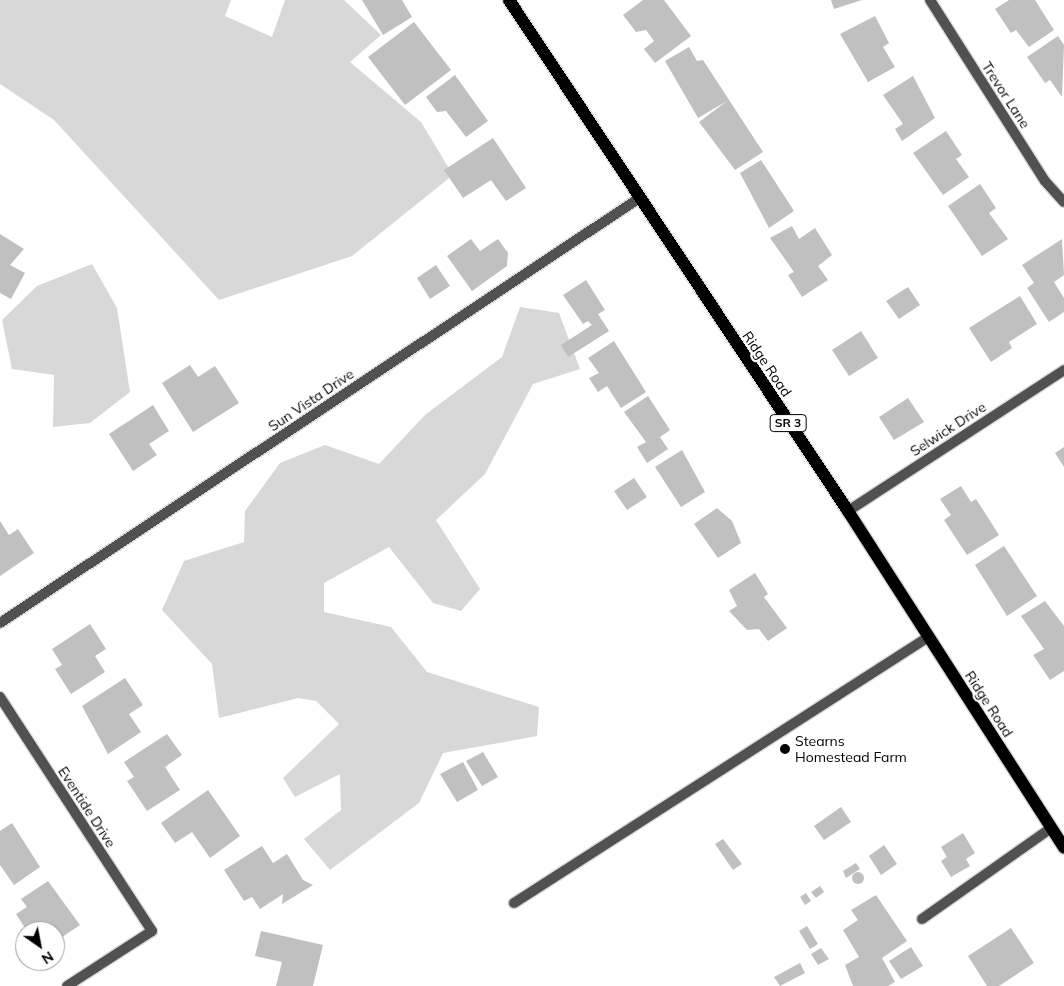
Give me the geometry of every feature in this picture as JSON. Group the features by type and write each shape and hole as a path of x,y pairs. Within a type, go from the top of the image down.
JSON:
{"main road":[{"name":"Ridge Road","path":"508,0 638,199 848,511 1064,848"}],"street":[{"name":"Trevor Lane","path":"930,0 1045,181 1064,202"},
{"name":"Sun Vista Drive","path":"0,623 638,199"},
{"name":"Selwick Drive","path":"848,511 1064,370"},
{"path":"514,903 928,637"},
{"name":"Eventide Drive","path":"0,698 152,931 67,986"},
{"path":"922,919 1051,828"}],"shaded area":[{"path":"0,0 231,0 225,16 272,37 285,0 344,0 381,35 350,62 421,122 453,175 352,256 219,300 54,120 0,84"},
{"path":"92,264 117,308 130,392 90,423 53,427 54,375 12,369 2,320 37,286"},
{"path":"520,307 559,313 580,369 533,384 485,474 436,520 480,589 461,611 433,603 389,547 324,583 324,612 391,627 427,672 539,707 537,736 443,753 419,803 330,870 304,839 341,810 340,774 295,797 283,778 339,724 316,701 298,698 219,718 212,664 162,610 184,561 244,542 245,511 280,463 325,445 379,464 425,415 502,357"}],"building":[{"path":"362,0 402,0 412,17 383,35"},
{"path":"643,0 664,0 691,36 655,63 644,49 654,41 646,30 636,32 623,15"},
{"path":"831,0 862,0 834,9"},
{"path":"1009,0 1035,0 1054,30 1029,47 1016,30 1011,33 995,9"},
{"path":"875,16 889,43 883,47 895,67 868,82 840,34"},
{"path":"414,22 451,70 405,105 368,57"},
{"path":"1058,36 1064,45 1062,97 1050,80 1045,83 1027,57"},
{"path":"689,47 697,61 703,60 763,152 735,170 699,122 727,101 698,118 665,61"},
{"path":"455,75 488,121 466,137 446,111 437,112 426,97"},
{"path":"913,76 935,118 902,141 895,129 903,124 883,95"},
{"path":"946,131 962,155 956,159 969,177 943,195 913,153"},
{"path":"493,138 526,188 506,201 491,180 463,198 444,170"},
{"path":"761,160 794,211 769,228 740,173"},
{"path":"980,184 996,208 989,213 1008,239 982,256 948,206"},
{"path":"792,226 799,239 815,228 832,255 818,266 828,280 802,297 788,275 794,272 770,238"},
{"path":"0,234 24,249 10,265 25,273 11,299 0,293"},
{"path":"471,239 480,251 498,239 508,253 507,266 472,291 447,256"},
{"path":"1062,239 1064,275 1054,282 1064,298 1064,312 1049,322 1027,288 1034,283 1022,265"},
{"path":"436,265 450,286 430,299 417,278"},
{"path":"586,280 605,310 598,314 609,331 568,357 561,345 592,325 588,321 583,324 563,295"},
{"path":"908,287 920,305 899,319 886,301"},
{"path":"1020,296 1037,324 1009,342 1012,348 991,362 969,328"},
{"path":"861,331 878,358 849,376 832,350"},
{"path":"614,341 646,392 621,408 607,386 598,392 589,378 599,373 588,358"},
{"path":"190,365 198,377 215,366 239,403 193,432 162,383"},
{"path":"648,396 670,430 660,437 668,449 647,463 637,447 646,442 624,412"},
{"path":"908,398 924,422 894,440 879,417"},
{"path":"153,405 169,431 149,444 157,455 133,471 109,434"},
{"path":"1064,447 1064,467 1055,453"},
{"path":"682,450 705,492 681,507 655,467"},
{"path":"634,478 647,497 627,510 614,491"},
{"path":"961,486 971,502 976,499 999,535 967,555 944,520 951,515 940,499"},
{"path":"717,508 732,521 741,543 718,558 694,524"},
{"path":"0,521 9,535 18,529 34,553 0,576"},
{"path":"1004,546 1037,596 1007,616 975,565"},
{"path":"755,573 768,594 764,597 787,628 768,641 759,629 747,630 729,611 737,606 729,590"},
{"path":"1045,601 1064,626 1064,671 1050,680 1033,655 1044,649 1021,616"},
{"path":"90,624 106,649 95,656 105,672 71,694 55,669 62,665 52,649"},
{"path":"125,678 143,705 129,714 141,732 108,754 82,706"},
{"path":"167,734 182,755 165,767 180,790 147,811 127,781 134,777 124,762"},
{"path":"483,752 498,777 482,786 466,761"},
{"path":"463,762 478,790 457,802 440,774"},
{"path":"208,790 240,836 210,858 192,832 175,843 161,823"},
{"path":"841,807 851,822 824,840 814,826"},
{"path":"12,823 40,867 14,885 0,865 0,831"},
{"path":"963,833 975,853 966,859 970,866 951,877 941,861 947,857 941,847"},
{"path":"723,839 742,864 733,870 715,844"},
{"path":"884,845 897,864 881,875 869,856"},
{"path":"262,846 273,863 287,854 303,880 313,885 282,904 283,894 260,909 252,897 244,901 224,870"},
{"path":"856,863 860,869 846,878 843,871"},
{"path":"856,872 860,872 864,878 860,884 856,884 852,880 852,876"},
{"path":"48,881 80,925 65,935 65,921 21,921 16,914 27,907 21,899"},
{"path":"820,886 824,892 816,898 811,892"},
{"path":"806,893 811,901 805,905 800,897"},
{"path":"876,895 907,941 882,958 895,982 888,986 853,986 845,965 859,957 843,930 858,920 851,910"},
{"path":"807,926 818,944 810,949 799,931"},
{"path":"1011,928 1034,963 999,986 987,986 968,956"},
{"path":"261,931 323,945 313,986 276,986 282,962 255,956"},
{"path":"911,947 923,966 901,979 889,961"},
{"path":"821,948 829,959 818,965 811,954"},
{"path":"800,963 805,973 780,986 774,977"}],"place":[{"name":"Stearns Homestead Farm","path":"785,749"}]}
